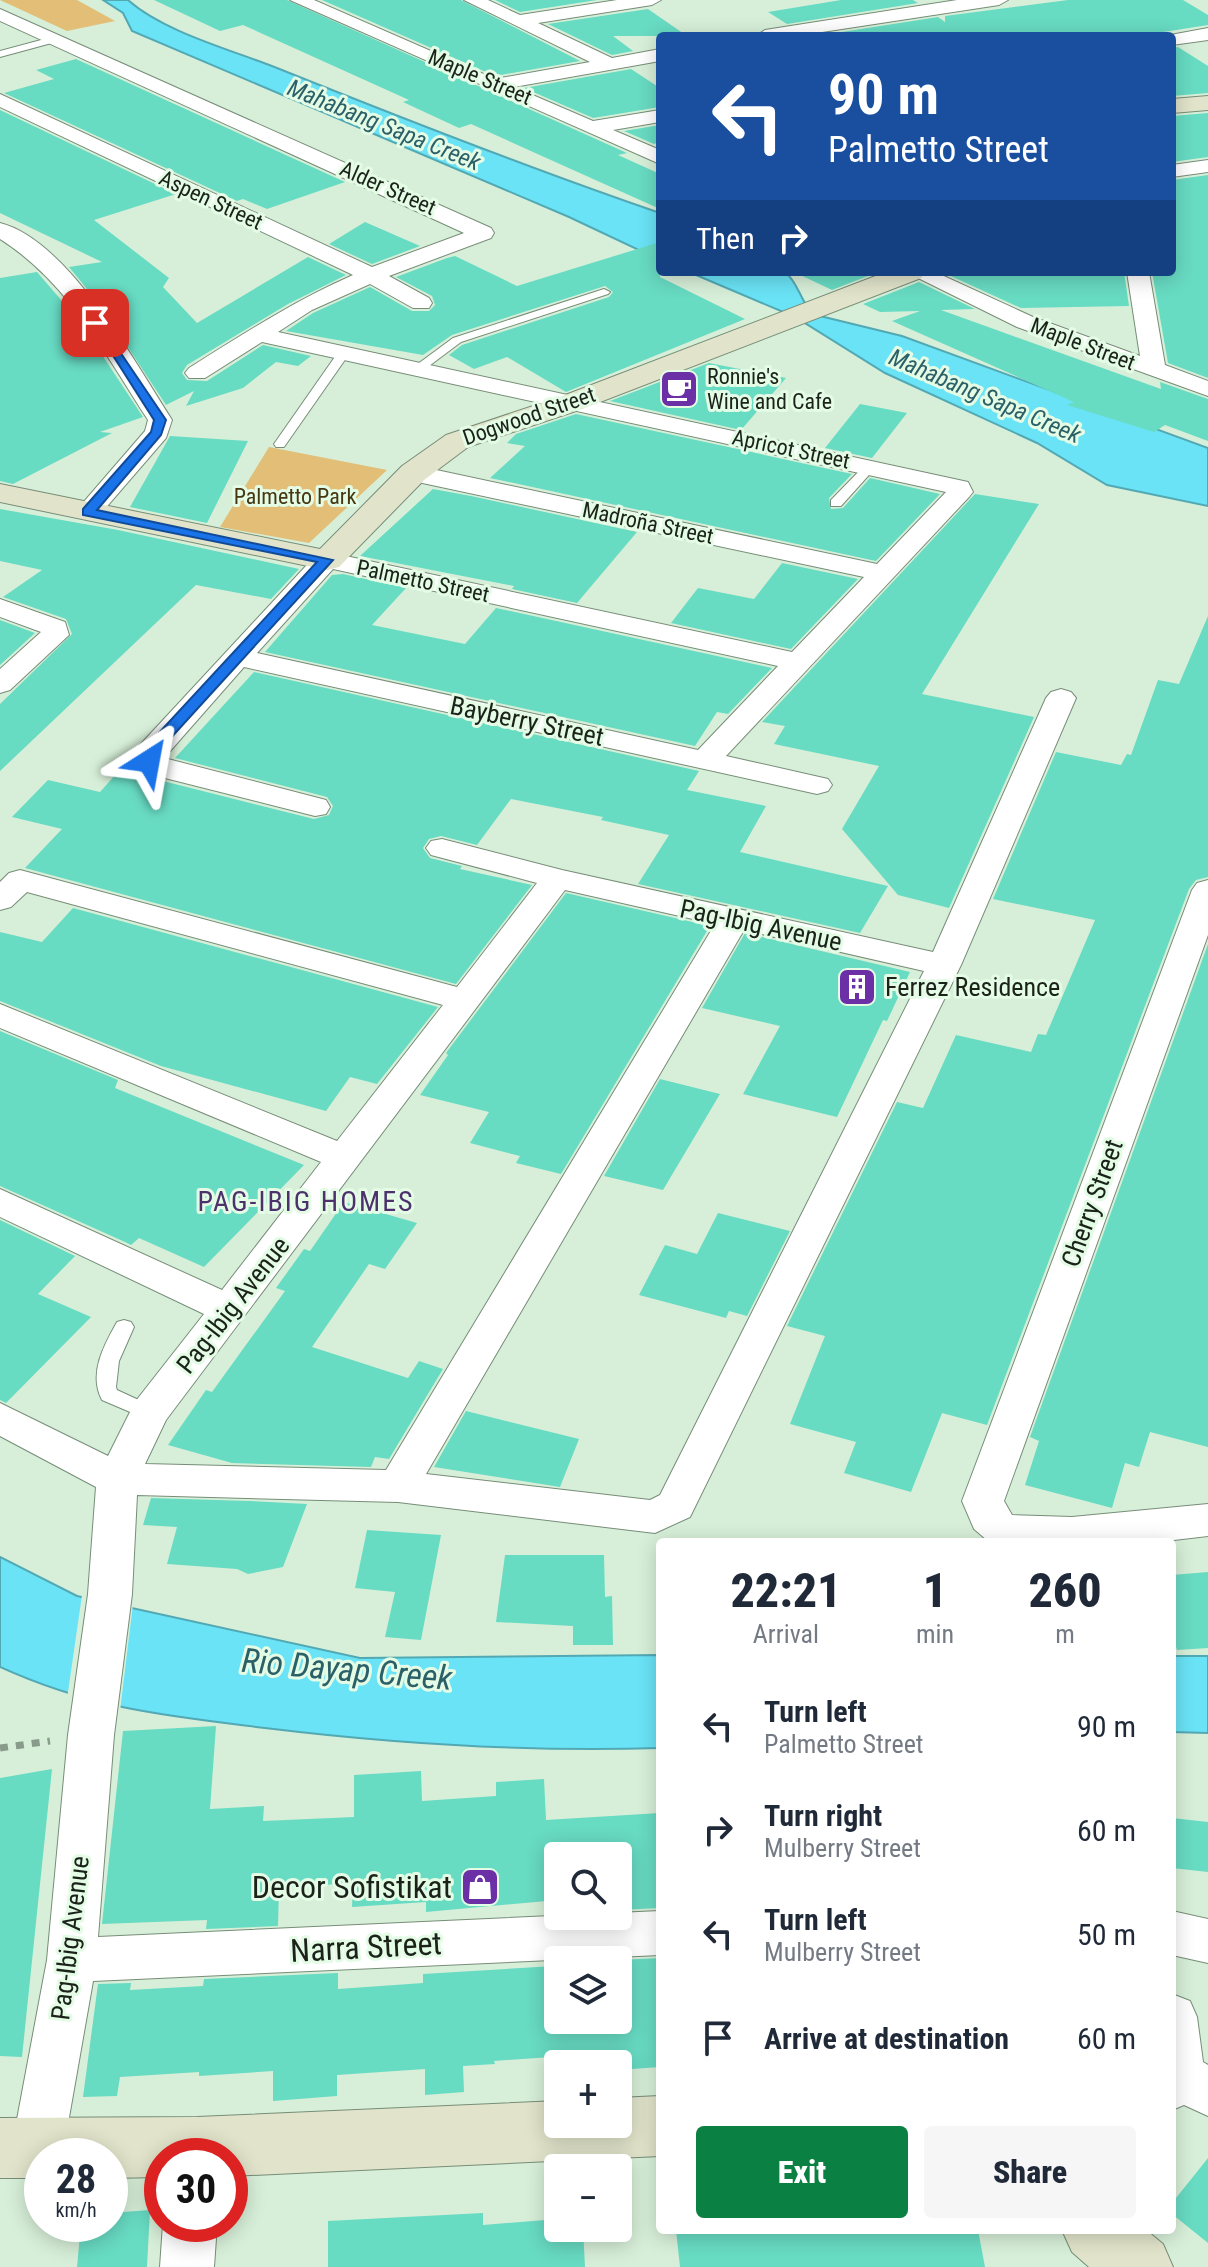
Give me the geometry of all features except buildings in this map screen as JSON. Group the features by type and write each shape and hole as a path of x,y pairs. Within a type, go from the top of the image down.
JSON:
{"street":[{"name":"Maple Street","path":"299,0 656,156"},
{"path":"473,0 610,64"},
{"path":"518,21 606,3 652,0"},
{"path":"787,32 876,16 999,0"},
{"name":"Alder Street","path":"0,14 483,233 371,275 304,305 197,373"},
{"path":"1176,38 1208,34"},
{"path":"497,84 656,56"},
{"name":"Aspen Street","path":"0,100 371,275 421,303"},
{"path":"1176,106 1208,103"},
{"path":"595,127 656,117"},
{"path":"1176,170 1208,166"},
{"path":"0,230 26,244 62,275 160,420 157,433 88,512"},
{"name":"Dogwood Street","path":"315,807 160,768 149,761 150,752 327,560 413,473 457,441 571,403 904,276"},
{"name":"Maple Street","path":"923,276 1025,322 1208,389"},
{"path":"1139,276 1154,371"},
{"name":"Apricot Street","path":"256,334 959,487 960,492 705,760"},
{"name":"Madroña Street","path":"413,473 883,573"},
{"name":"Palmetto Street","path":"0,493 799,662"},
{"path":"0,607 55,628 55,635 0,684"},
{"name":"Bayberry Street","path":"236,657 817,785"},
{"path":"0,1418 117,1479 398,1486 655,1517 675,1506 944,965 1061,698"},
{"path":"442,848 557,879"},
{"name":"Pag-Ibig Avenue","path":"19,2147 72,1960 95,1705 109,1598 117,1479 149,1413 557,879 944,965"},
{"path":"0,900 20,880 465,1000"},
{"name":"Cherry Street","path":"1208,890 1201,928 983,1501 987,1517 1002,1529 1042,1535 1208,1520"},
{"path":"398,1486 734,920"},
{"path":"0,1015 345,1158"},
{"path":"0,1202 230,1310"},
{"name":"Narra Street","path":"72,1960 656,1933"},
{"path":"1176,1934 1208,1941"},
{"path":"1176,2036 1186,2084"},
{"path":"248,2148 656,2126"},
{"path":"19,2147 144,2150"},
{"path":"1100,2234 1140,2267"},
{"path":"187,2267 189,2242"}],"lane":[{"path":"0,54 56,39"},
{"path":"417,369 457,340 604,292"},
{"path":"280,444 343,354"},
{"path":"836,503 871,466"},
{"path":"124,1327 105,1374 106,1390 109,1395 149,1413"}],"green space":[{"path":"0,0 77,0 115,21 67,31"},
{"name":"Palmetto Park","path":"269,447 387,470 309,543 220,527"}],"water":[{"name":"Mahabang Sapa Creek","path":"103,0 128,0 160,22 199,39 656,212 656,258 569,217 132,31 123,13"},
{"name":"Mahabang Sapa Creek","path":"698,276 789,276 816,315 902,336 1208,448 1208,506 1107,485 1037,443 885,373 795,317"},
{"name":"Rio Dayap Creek","path":"0,1557 77,1596 360,1658 656,1655 656,1748 462,1746 265,1728 98,1702 0,1667"},
{"path":"1176,1656 1208,1656 1208,1733 1176,1732"}],"pier":[{"path":"82,1595 133,1604 120,1711 67,1699"}],"place":[{"name":"Ronnie's Wine and Cafe","path":"679,389"},
{"name":"Ferrez Residence","path":"857,987"},
{"name":"Decor Sofistikat","path":"480,1887"}],"district":[{"name":"PAG-IBIG HOMES","path":"306,1201"}],"route":[{"path":"95,323 160,420 157,433 88,512 327,560 150,752 149,761"}]}
